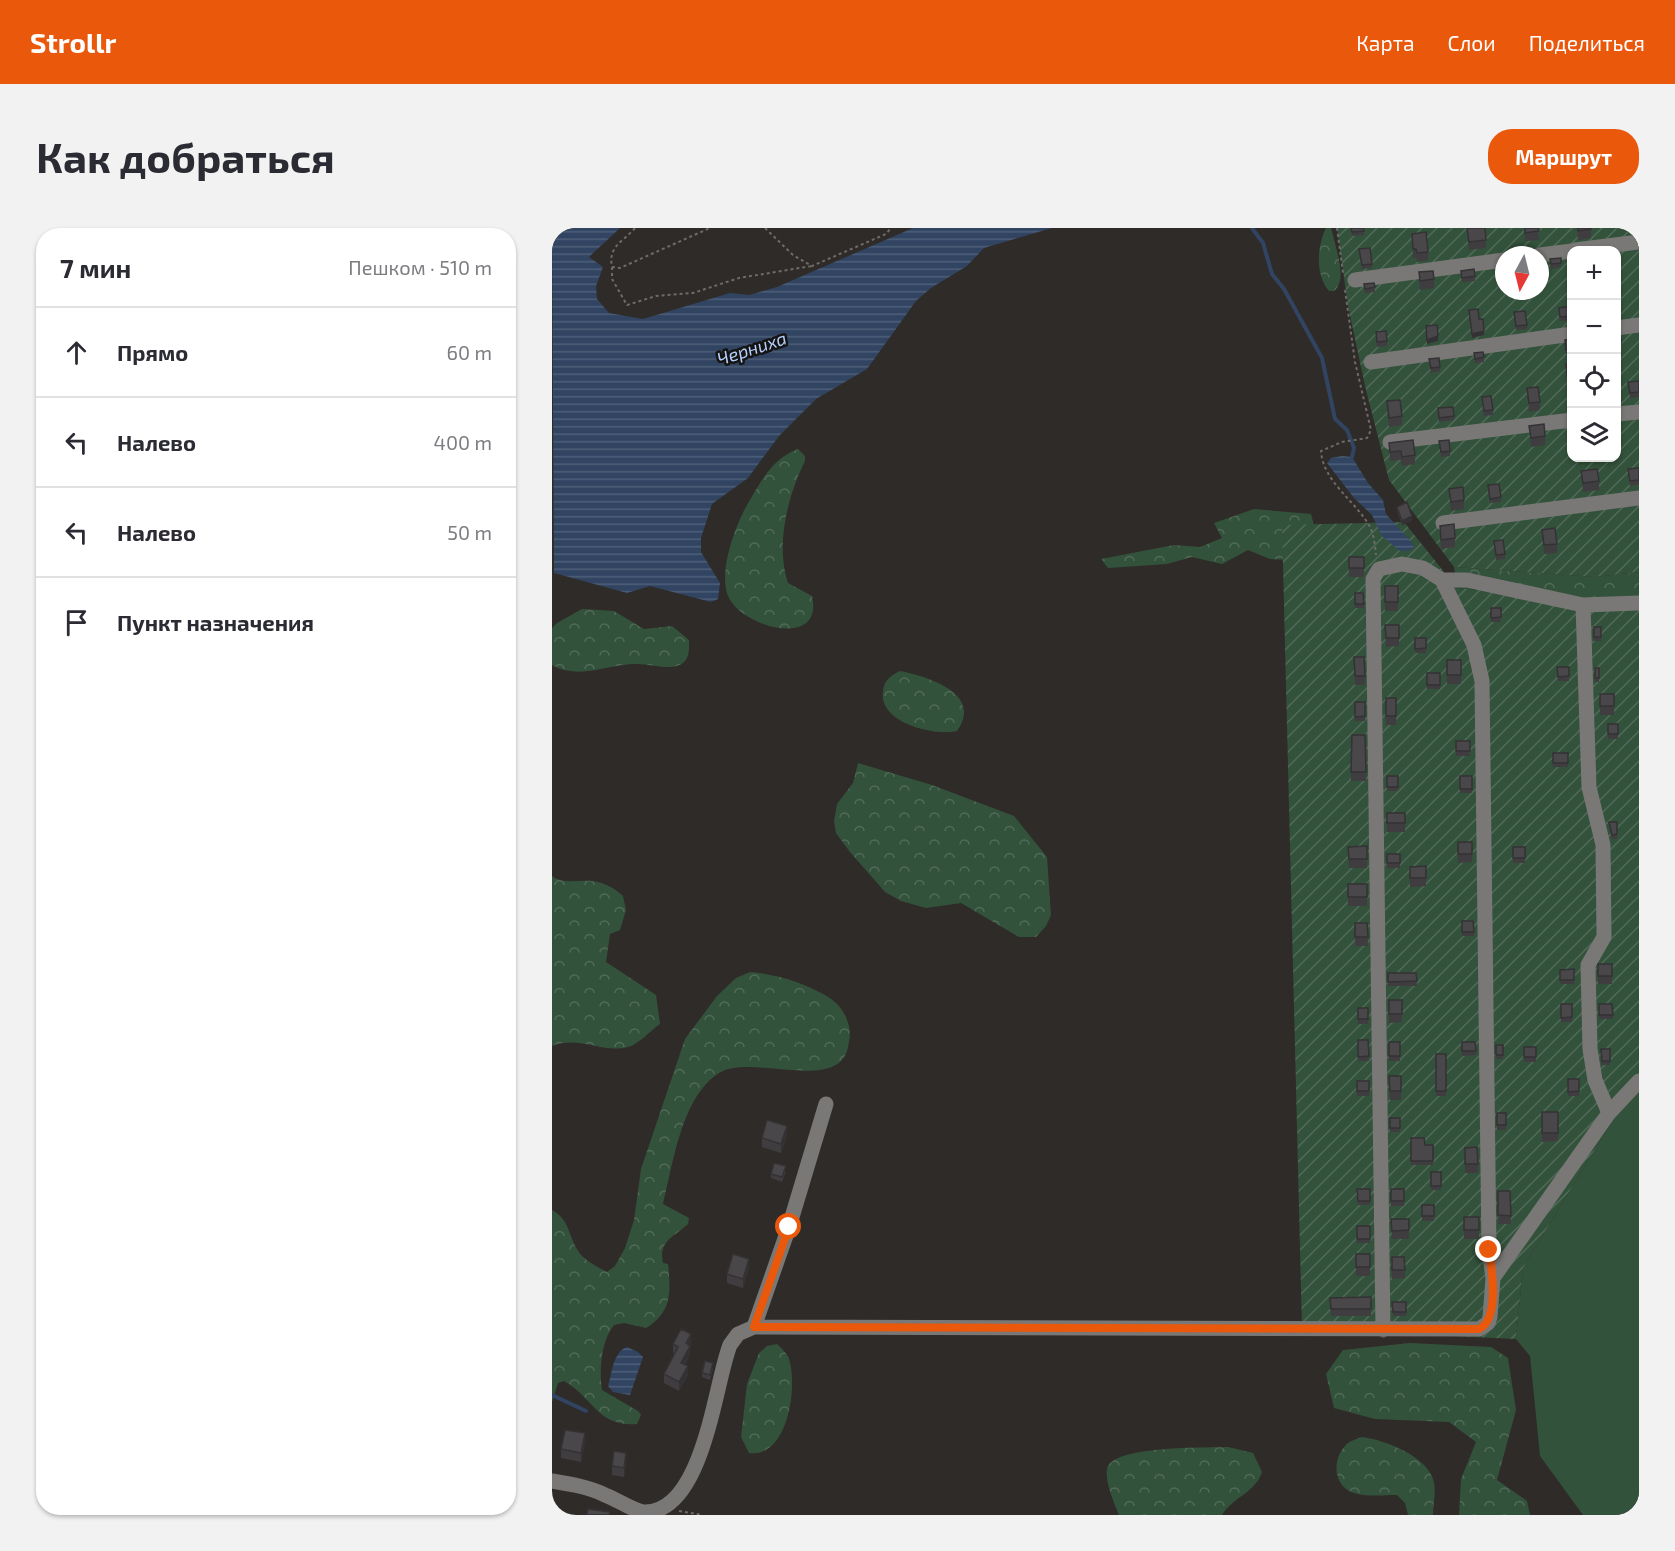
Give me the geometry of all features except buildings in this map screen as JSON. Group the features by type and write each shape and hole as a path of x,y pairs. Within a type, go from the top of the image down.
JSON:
{"street":[{"path":"1610,246 1639,242"},
{"path":"1549,254 1567,252"},
{"path":"1355,280 1495,261"},
{"path":"1621,327 1639,325"},
{"path":"1371,362 1567,335"},
{"path":"1621,414 1639,412"},
{"path":"1390,442 1567,421"},
{"path":"1443,523 1639,498"},
{"path":"552,1481 592,1490 636,1509 656,1512 681,1496 708,1439 730,1345 738,1334 754,1327 1383,1330 1483,1327 1491,1317 1493,1278 1489,1250 1482,681 1474,645 1442,580 1423,568 1402,564 1379,568 1373,579 1383,1330"},
{"path":"1442,580 1467,580 1583,605 1639,603"},
{"path":"1583,605 1589,787 1603,846 1604,937 1588,965 1590,1049 1594,1080 1609,1113"},
{"path":"1493,1278 1609,1113 1639,1081"},
{"path":"754,1327 789,1227 826,1104"}],"path":[{"path":"635,228 612,248 610,257 612,279 627,305 656,296 693,293 739,278 812,266 886,234 891,228"},
{"path":"612,267 620,268 710,228"},
{"path":"765,228 793,255 812,266"},
{"path":"1337,228 1355,362 1371,430 1367,438 1328,447 1321,451 1322,461 1327,473 1372,529 1379,568"},
{"path":"656,1512 702,1515"}],"green space":[{"path":"1326,228 1331,228 1340,264 1340,280 1334,291 1329,291 1321,277 1319,252"},
{"path":"1337,228 1639,228 1639,572 1594,577 1454,567 1389,480 1365,386 1348,306"},
{"path":"798,449 805,456 805,461 793,489 785,521 784,568 788,583 812,596 812,613 806,623 795,628 781,628 765,625 737,609 729,598 726,588 726,564 737,525 757,488 774,465"},
{"path":"1254,509 1311,514 1318,541 1307,561 1270,559 1248,550 1222,564 1192,557 1167,564 1108,568 1101,559 1174,545 1200,547 1222,538 1214,523"},
{"path":"1404,522 1457,588 1588,600 1639,599 1639,1077 1523,1268 1516,1339 1302,1329 1282,525"},
{"path":"1454,567 1594,577 1639,572 1639,599 1588,600 1457,588"},
{"path":"582,609 614,611 644,629 672,626 689,640 687,657 684,662 674,667 628,664 573,671 552,665 552,628"},
{"path":"900,671 937,682 958,697 963,706 963,718 957,731 922,729 910,725 890,712 884,703 883,692 888,679"},
{"path":"858,763 932,785 1014,816 1047,857 1051,915 1046,926 1036,937 1019,937 961,903 926,908 901,901 885,892 836,833 834,821 837,804 853,783"},
{"path":"552,876 559,880 602,883 623,896 626,910 620,930 610,934 606,962 656,995 660,1024 641,1040 628,1047 619,1049 572,1042 552,1046"},
{"path":"750,972 796,982 831,999 841,1008 848,1023 850,1034 848,1047 841,1061 829,1068 812,1071 733,1068 719,1073 706,1084 696,1098 680,1133 663,1204 689,1218 688,1224 668,1240 663,1249 663,1263 668,1264 669,1284 665,1308 655,1322 646,1328 624,1323 614,1325 604,1347 601,1365 602,1390 638,1411 641,1415 637,1424 624,1424 604,1416 564,1381 558,1383 552,1402 552,1210 565,1222 574,1243 583,1256 607,1272 615,1266 625,1248 634,1220 641,1169 685,1039 717,996 736,978"},
{"path":"1639,1077 1639,1515 1583,1515 1540,1456 1530,1356 1516,1339 1523,1268"},
{"path":"1410,1343 1491,1347 1508,1358 1516,1410 1497,1480 1527,1501 1530,1515 1459,1515 1461,1479 1476,1442 1449,1422 1375,1419 1334,1408 1326,1374 1343,1350"},
{"path":"777,1344 788,1357 791,1371 791,1402 787,1418 773,1445 762,1452 749,1453 741,1437 747,1384 759,1353 767,1346"},
{"path":"1362,1437 1393,1446 1415,1457 1423,1464 1434,1482 1433,1515 1408,1515 1405,1503 1397,1495 1359,1494 1347,1490 1342,1485 1338,1479 1338,1458 1347,1444"},
{"path":"1228,1447 1253,1453 1262,1472 1254,1485 1222,1515 1119,1515 1107,1480 1107,1469 1113,1461 1125,1456 1162,1449"}],"water":[{"name":"Черниха","path":"552,228 620,228 589,257 603,267 596,286 597,299 609,313 643,319 730,293 749,295 777,287 913,228 1052,228 984,248 967,266 931,288 916,301 867,369 816,399 779,436 748,478 712,504 701,538 701,552 720,583 718,599 711,602 650,586 627,593 554,573"},
{"path":"1352,457 1368,483 1383,500 1386,514 1414,545 1412,550 1400,551 1382,536 1372,515 1354,498 1327,463 1331,458"},
{"path":"627,1347 643,1357 630,1395 613,1392 608,1386 616,1358"}],"waterway":[{"path":"1252,228 1263,243 1272,274 1284,289 1322,358 1335,419 1347,430 1354,448 1352,457"},
{"path":"552,1395 586,1411"}],"route":[{"path":"789,1227 754,1327 1479,1329 1488,1323 1491,1317 1493,1278 1489,1250"}]}
